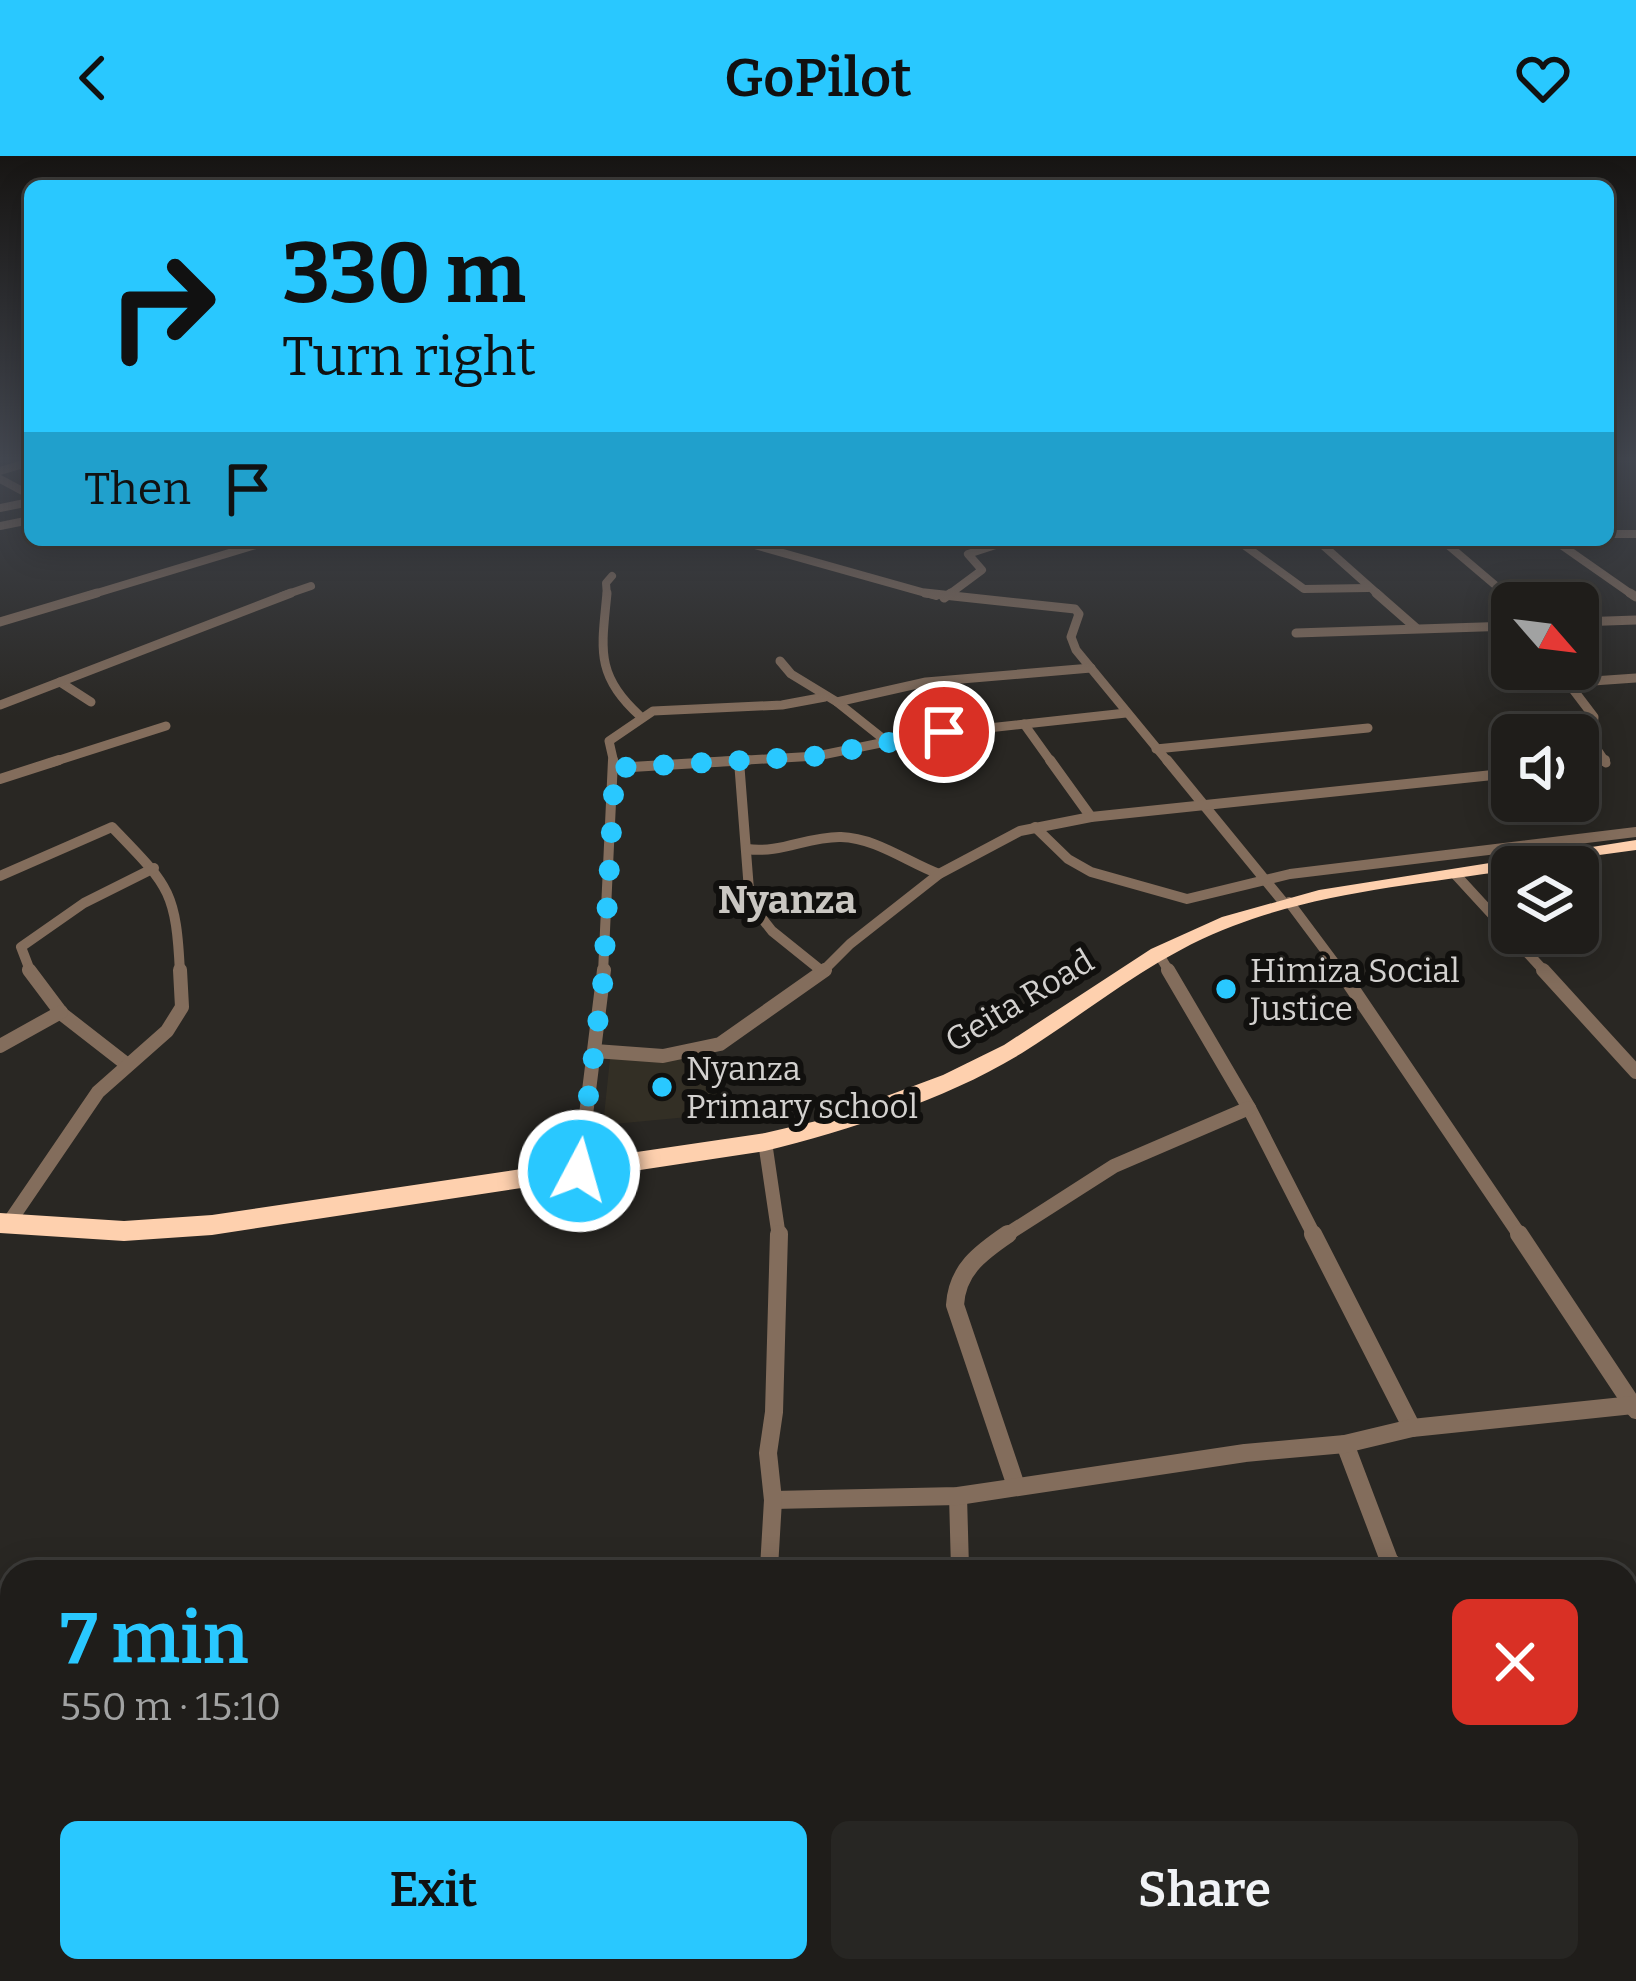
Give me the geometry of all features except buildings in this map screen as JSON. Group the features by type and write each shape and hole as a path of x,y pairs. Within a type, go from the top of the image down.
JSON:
{"highway":[{"name":"Geita Road","path":"4,1224 124,1231 212,1225 765,1142 830,1126 951,1080 1011,1050 1158,953 1228,921 1287,902 1636,845"}],"street":[{"path":"0,622 253,546"},
{"path":"759,546 944,598 1072,607 1079,614 1070,637 1091,668 1287,902 1371,1012 1634,1407 1412,1428 1345,1444 1245,1453 958,1496 773,1500"},
{"path":"944,598 982,570 969,553 991,546"},
{"path":"1245,546 1304,590 1368,588"},
{"path":"1324,546 1416,628"},
{"path":"1449,546 1492,582"},
{"path":"1563,546 1636,597"},
{"path":"612,576 607,581 609,596 599,634 612,686 640,716"},
{"path":"0,705 311,586"},
{"path":"1599,621 1636,620"},
{"path":"1296,633 1491,626"},
{"path":"780,661 791,674 886,741"},
{"path":"579,1171 595,1052 615,768 610,741 640,716 668,708 782,705 926,682 1091,668"},
{"path":"1592,714 1572,688 1593,681 1636,678"},
{"path":"60,682 91,702"},
{"path":"615,768 817,756 886,741 1126,713"},
{"path":"1024,724 1091,817"},
{"path":"0,779 166,726"},
{"path":"1156,749 1368,728"},
{"path":"739,760 748,894 756,914 824,972"},
{"path":"595,1052 663,1056 708,1048 735,1036 824,972 850,944 940,874 991,843 1035,827 1091,817 1491,775"},
{"path":"0,876 109,826 154,868 177,908 182,1007 167,1031 125,1064 77,1120 4,1224"},
{"path":"1035,827 1068,859 1091,872 1180,899 1264,879 1636,832"},
{"path":"747,849 768,852 819,838 848,837 940,874"},
{"path":"125,1064 61,1012 35,979 21,947 84,903 154,868"},
{"path":"1455,874 1636,1072"},
{"path":"1158,953 1249,1108 1412,1428"},
{"path":"0,1046 61,1012"},
{"path":"1016,1486 955,1305 956,1286 965,1267 1001,1238 1114,1166 1249,1108"},
{"path":"765,1142 778,1218 780,1268 776,1392 768,1453 773,1500 770,1560"},
{"path":"1345,1444 1389,1560"},
{"path":"958,1496 960,1560"}],"shaded area":[{"name":"Nyanza Primary school","path":"713,1056 720,1114 603,1125 610,1059"}],"place":[{"name":"Himiza Social Justice","path":"1226,989"},
{"name":"Nyanza Primary school","path":"662,1087"}],"district":[{"name":"Nyanza","path":"787,899"}],"route":[{"path":"579,1171 603,981 615,768 817,756 944,732"}]}
